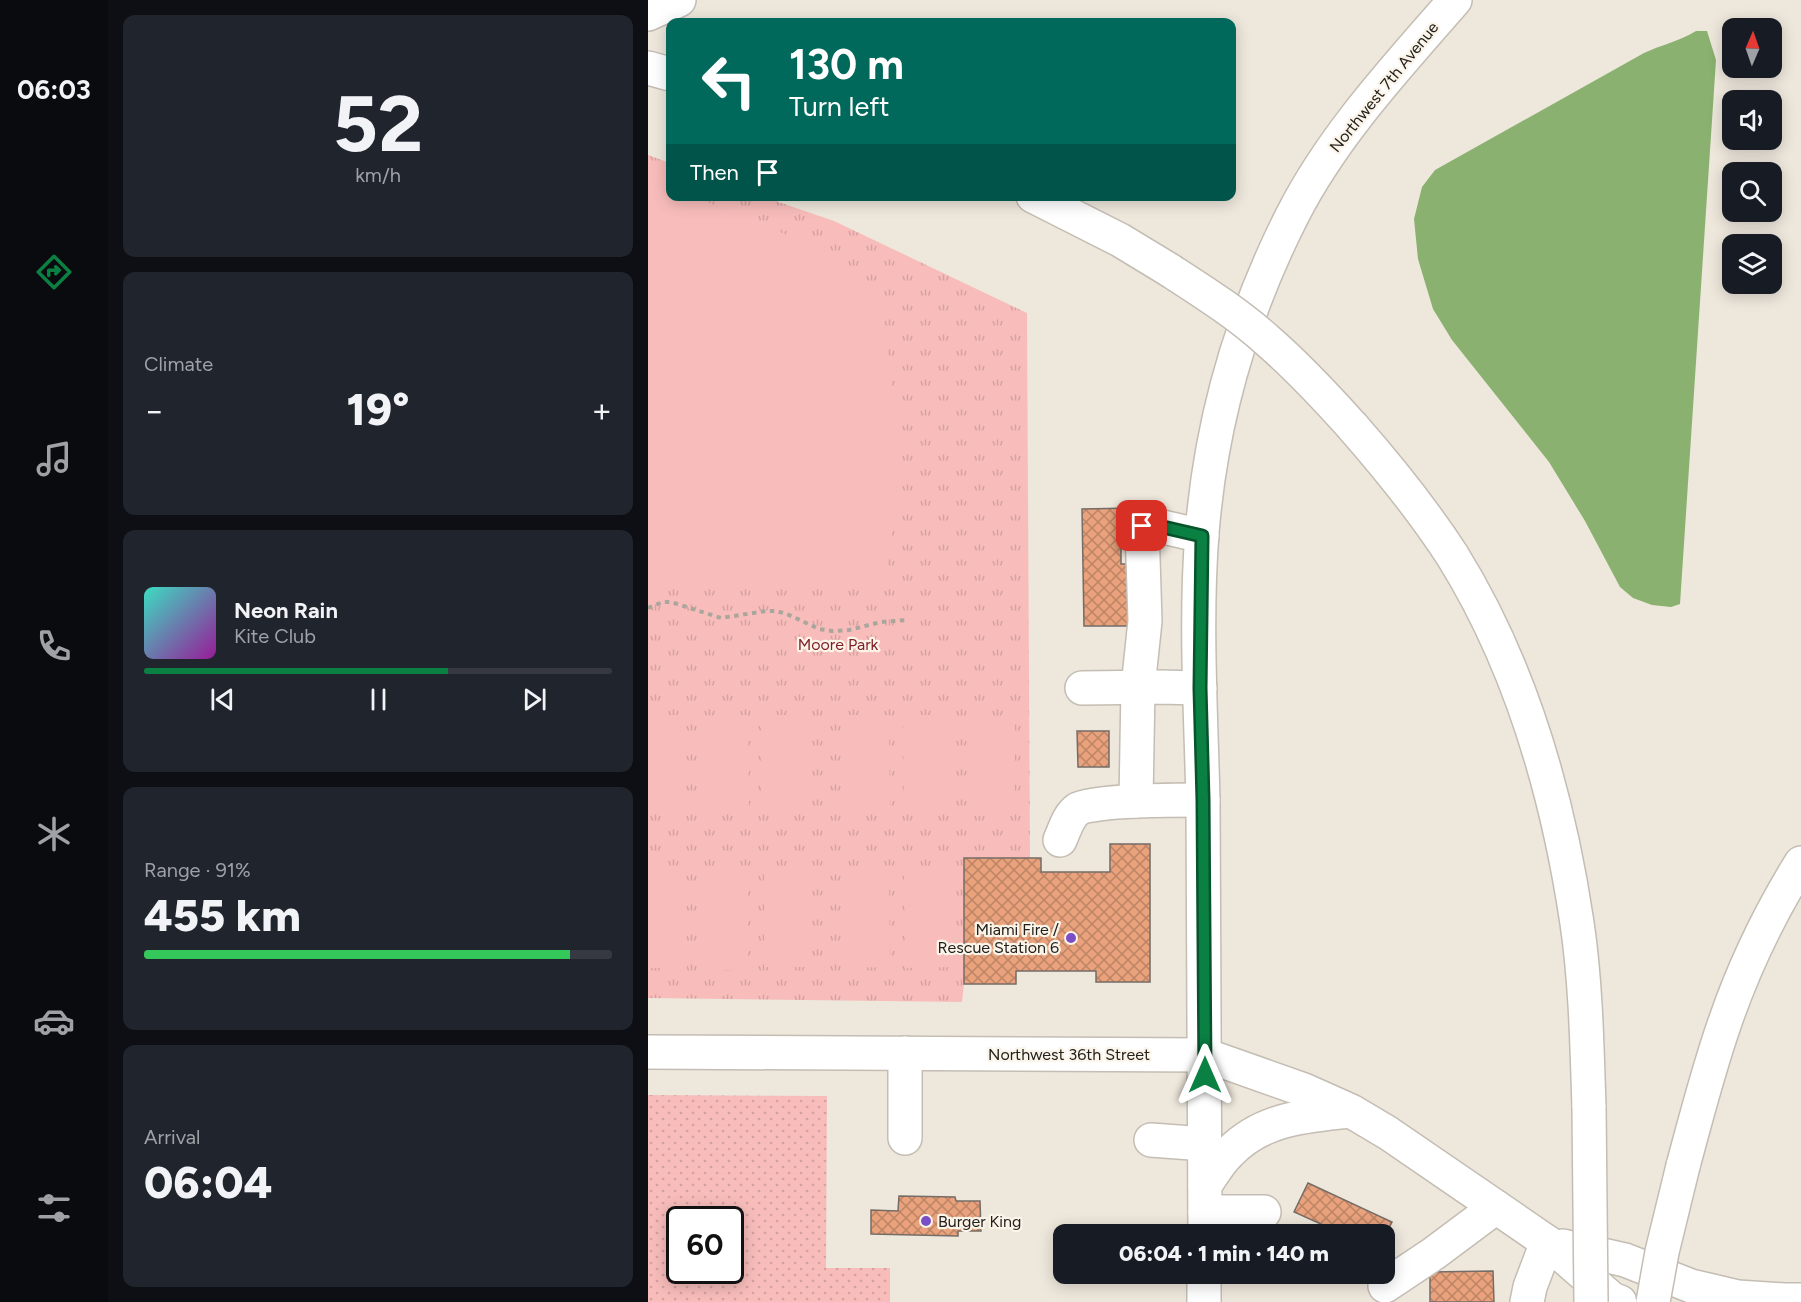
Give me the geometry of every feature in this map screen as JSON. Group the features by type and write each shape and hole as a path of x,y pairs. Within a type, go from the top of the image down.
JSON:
{"main road":[{"path":"648,14 679,0"},
{"name":"Northwest 7th Avenue","path":"1205,1211 1203,800 1200,688 1202,536 1210,465 1228,377 1251,307 1280,241 1311,182 1344,133 1385,80 1455,0"},
{"path":"648,68 666,73"},
{"path":"1043,201 1120,240 1171,271 1219,302 1267,339 1310,379 1424,513 1452,556 1479,605 1505,659 1529,720 1551,793 1566,858 1577,924 1583,981 1589,1108 1591,1302"},
{"path":"1136,801 1138,687 1145,621 1142,526 1163,527 1202,536"},
{"path":"1082,688 1200,688"},
{"path":"1060,840 1070,816 1081,807 1136,801 1203,800"},
{"path":"1653,1302 1662,1251 1683,1166 1702,1093 1725,1023 1751,959 1786,887 1801,863"},
{"name":"Northwest 36th Street","path":"648,1052 1205,1055 1304,1090 1351,1111 1416,1151 1547,1242 1612,1299 1620,1302"},
{"path":"905,1053 905,1138"},
{"path":"1264,1212 1205,1211 1230,1152 1257,1131 1293,1118 1351,1111"},
{"path":"1151,1140 1205,1144"},
{"path":"1385,1286 1496,1207"},
{"path":"1527,1302 1530,1287 1547,1242"},
{"name":"Northwest 36th Street","path":"1547,1242 1625,1260 1691,1286 1738,1297 1801,1300"},
{"path":"1204,1284 1204,1302"}],"path":[{"path":"648,608 663,602 670,602 721,618 776,611 819,629 832,631 907,620"}],"green space":[{"name":"Moore Park","path":"648,155 666,162 666,201 776,201 834,221 1027,313 1030,858 964,858 962,1002 648,998"},
{"path":"648,177 666,184 666,201 705,201 828,252 882,299 900,455 886,582 648,585"},
{"path":"648,715 686,715 686,813 648,814"},
{"path":"748,715 749,814 702,814 701,716"},
{"path":"761,715 809,715 809,813 762,814"},
{"path":"842,715 889,715 890,813 843,814"},
{"path":"903,715 950,715 951,814 904,814"},
{"path":"967,717 1015,717 1015,815 968,816"},
{"path":"811,868 812,967 764,967 764,869"},
{"path":"648,869 686,869 687,968 648,968"},
{"path":"842,869 889,869 890,967 842,968"},
{"path":"904,869 952,869 952,967 905,968"},
{"path":"700,871 747,871 748,970 701,970"},
{"path":"648,1095 827,1096 826,1268 890,1268 890,1302 648,1302"}],"shaded area":[{"path":"1696,31 1707,31 1716,60 1680,604 1671,607 1652,605 1633,598 1620,587 1585,521 1549,462 1452,340 1433,309 1418,259 1414,219 1422,187 1435,170 1644,53"}],"building":[{"path":"1133,508 1134,545 1121,545 1121,564 1131,564 1132,626 1084,626 1082,509"},
{"path":"1077,731 1109,731 1109,767 1078,767"},
{"path":"1110,844 1150,844 1150,982 1096,982 1096,971 1016,971 1016,984 964,984 964,858 1041,858 1041,872 1110,872"},
{"path":"1308,1183 1392,1222 1391,1224 1321,1224 1294,1212"},
{"name":"Burger King","path":"899,1196 955,1197 956,1201 980,1201 981,1231 958,1231 958,1236 871,1234 871,1210 898,1211"},
{"path":"1493,1271 1494,1302 1430,1302 1430,1272"}],"place":[{"name":"Miami Fire / Rescue Station 6","path":"1071,938"},
{"name":"Burger King","path":"926,1221"}],"route":[{"path":"1142,526 1163,527 1202,536 1200,688 1205,1075"}]}
